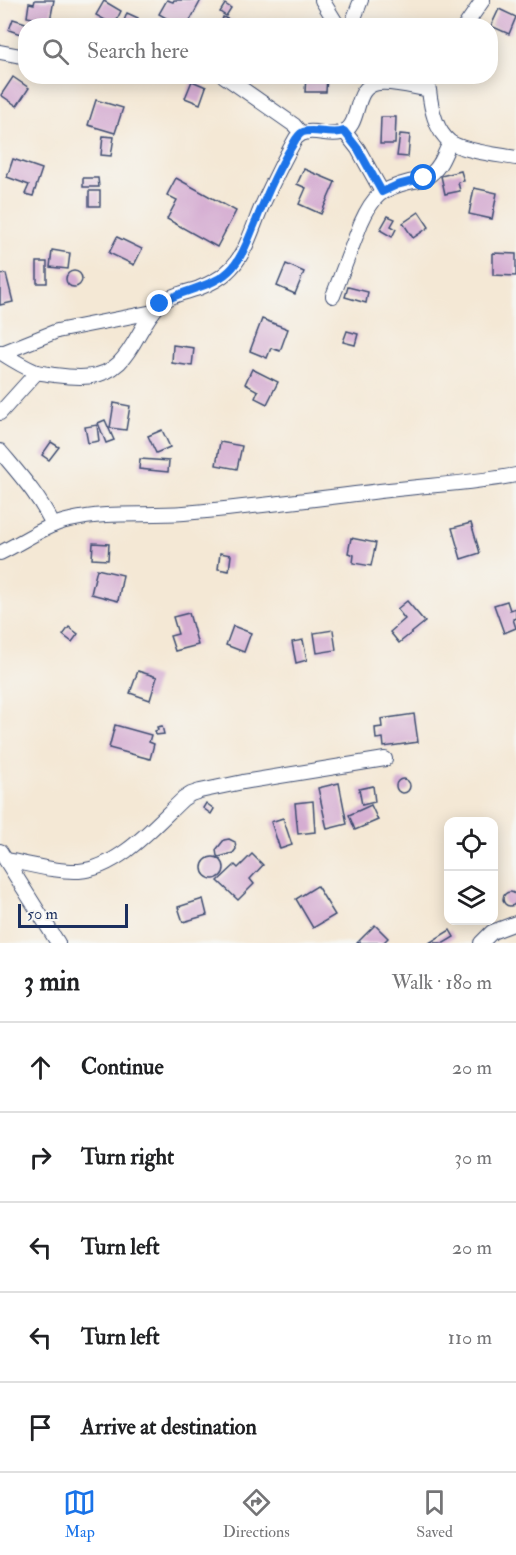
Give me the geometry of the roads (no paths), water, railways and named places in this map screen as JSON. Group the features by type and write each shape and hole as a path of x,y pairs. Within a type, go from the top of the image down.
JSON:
{"street":[{"path":"322,0 333,18"},
{"path":"354,18 361,0"},
{"path":"471,18 483,0"},
{"path":"0,52 18,55"},
{"path":"235,84 294,125 301,133"},
{"path":"1,353 37,372 73,377 87,378 100,374 119,363 153,312 166,300 175,294 220,278 234,265 243,251 281,165 296,138 301,133 307,132 344,131 352,123 366,84"},
{"path":"396,84 429,90"},
{"path":"432,84 429,90 432,111 438,125 450,142 464,148 516,158"},
{"path":"344,131 358,149 382,192"},
{"path":"333,296 366,211 382,192 431,174 442,159 450,142"},
{"path":"1,353 57,331 153,312"},
{"path":"0,413 37,372"},
{"path":"0,452 29,485 53,525"},
{"path":"2,548 53,525 83,517 202,511 482,481 516,475"},
{"path":"3,855 60,870 90,870 120,856 191,794 243,782 385,759"},
{"path":"3,855 58,943"},
{"path":"481,943 492,932 516,923"}]}
